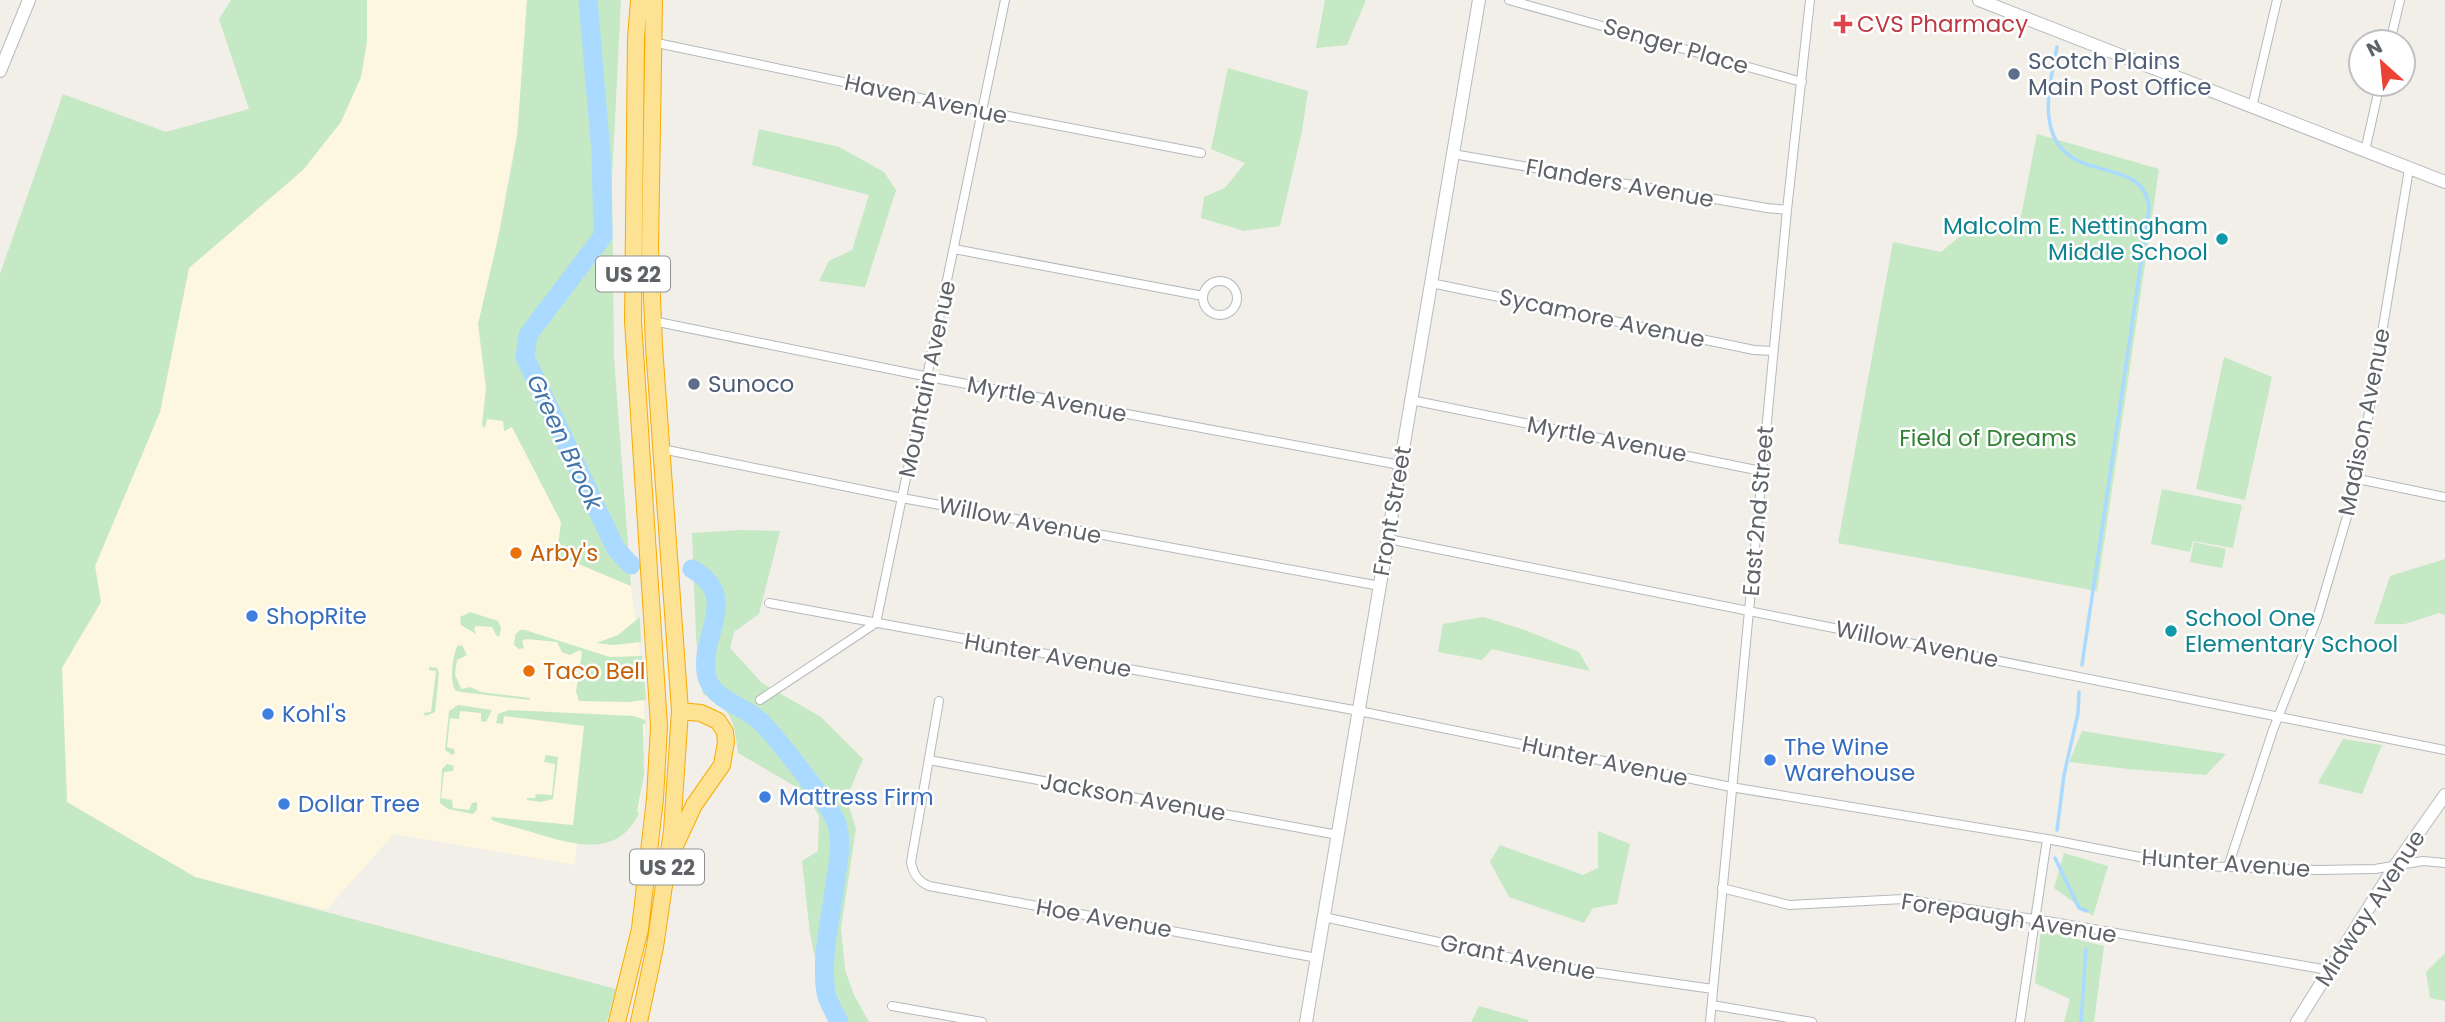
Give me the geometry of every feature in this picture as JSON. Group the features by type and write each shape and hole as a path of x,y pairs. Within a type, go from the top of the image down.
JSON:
{"highway":[{"name":"US 22","path":"617,1022 639,932 655,799 659,711 633,321 636,38 639,0"},
{"name":"US 22","path":"639,1022 655,947 672,831 680,711 650,248 654,0"},
{"path":"668,861 694,805 722,765 726,742 718,721 701,713 680,711"}],"street":[{"path":"0,71 29,0"},
{"name":"Mountain Avenue","path":"876,623 1005,0"},
{"name":"Front Street","path":"1306,1022 1479,0"},
{"name":"Senger Place","path":"1509,0 1802,82"},
{"name":"East 2nd Street","path":"1710,1022 1761,471 1810,0"},
{"path":"1979,0 2445,182"},
{"path":"2252,107 2277,0"},
{"path":"2393,28 2400,0"},
{"name":"Haven Avenue","path":"652,42 982,111 1201,153"},
{"path":"2365,151 2378,98"},
{"name":"Flanders Avenue","path":"1453,155 1787,210"},
{"name":"Madison Avenue","path":"2228,867 2278,718 2317,619 2358,479 2409,169"},
{"path":"954,250 1203,296"},
{"path":"1223,281 1233,286 1237,303 1231,312 1219,315 1209,311 1203,296 1212,283 1223,281"},
{"name":"Sycamore Avenue","path":"1431,283 1741,347 1773,351"},
{"name":"Myrtle Avenue","path":"653,321 927,377 1400,465"},
{"name":"Myrtle Avenue","path":"1411,400 1761,471"},
{"name":"Willow Avenue","path":"662,449 902,498 1380,586"},
{"path":"2358,479 2445,497"},
{"name":"Willow Avenue","path":"1388,539 2445,750"},
{"name":"Hunter Avenue","path":"769,603 1359,711 1731,787 2048,839 2150,859 2228,867 2317,870 2375,869 2423,861 2445,863"},
{"path":"760,700 876,623"},
{"path":"929,760 939,701"},
{"name":"Jackson Avenue","path":"929,760 1338,835"},
{"name":"Hoe Avenue","path":"929,760 913,854 916,877 929,886 1317,958"},
{"name":"Midway Avenue","path":"2297,1022 2395,866 2445,795"},
{"path":"2020,1022 2048,839"},
{"name":"Forepaugh Avenue","path":"1722,888 1789,905 1903,899 2328,970"},
{"name":"Grant Avenue","path":"1324,917 1544,965 1713,989"},
{"path":"1712,1005 1812,1022"},
{"path":"892,1006 982,1022"}],"shaded area":[{"path":"367,0 527,0 520,114 490,279 512,426 561,522 558,555 631,586 642,669 645,729 639,813 581,806 575,865 394,834 326,910 195,877 67,803 62,667 101,602 95,566 160,412 189,268 303,170 367,41"}],"green space":[{"path":"231,0 367,0 367,41 361,77 341,122 303,170 189,268 160,412 95,566 101,602 62,668 67,802 195,877 616,989 607,1022 0,1022 0,274 63,94 166,132 249,109 219,19"},
{"path":"527,0 621,0 612,178 614,357 631,586 557,555 561,522 512,427 504,431 503,421 487,419 485,428 482,425 486,388 478,324 499,234 517,137"},
{"path":"1325,0 1366,0 1347,45 1316,48"},
{"path":"1228,68 1308,91 1302,131 1280,226 1244,231 1201,218 1204,197 1225,188 1245,163 1211,149"},
{"path":"759,129 839,147 884,172 896,190 865,287 819,281 829,261 852,250 869,195 752,165"},
{"name":"Field of Dreams","path":"2037,134 2159,169 2097,591 1838,543 1893,242 1941,252 1972,226 2018,232"},
{"path":"2224,357 2272,377 2245,500 2196,489"},
{"path":"2162,489 2242,505 2233,548 2193,541 2190,552 2151,544"},
{"path":"780,531 759,614 734,632 730,648 762,683 821,717 863,759 846,799 856,828 841,928 845,970 854,995 869,1022 831,1022 827,1013 810,934 802,861 818,851 819,816 805,792 738,753 733,724 726,711 703,694 696,638 692,533"},
{"path":"2194,542 2226,549 2222,568 2190,562"},
{"path":"2445,559 2445,615 2439,613 2405,624 2374,624 2390,576"},
{"path":"470,612 498,621 501,628 499,637 492,627 477,626 474,628 476,634 461,625 460,617"},
{"path":"640,617 641,642 613,645 596,643 618,635"},
{"path":"1483,617 1525,630 1579,652 1590,671 1492,649 1482,660 1438,652 1443,624"},
{"path":"520,630 610,657 642,656 646,700 579,701 576,691 582,653 580,650 570,655 562,652 557,642 526,639 522,641 524,648 519,649 514,645 515,635"},
{"path":"462,645 467,655 457,660 455,674 461,689 470,687 481,692 530,700 455,690 452,680 453,662 457,646"},
{"path":"429,667 437,668 439,673 435,712 426,716 423,713 431,712 436,671 429,670"},
{"path":"458,705 492,710 486,722 481,721 481,713 460,711 459,719 450,718 447,747 454,749 455,753 452,755 445,750 449,711"},
{"path":"509,710 634,716 645,720 644,774 637,812 639,813 630,828 618,838 605,843 590,844 559,840 492,820 491,817 573,825 584,726 504,716 503,724 496,723 498,714"},
{"path":"2082,731 2226,754 2206,775 2069,762"},
{"path":"2343,739 2382,745 2362,794 2318,783"},
{"path":"546,755 558,757 553,799 541,802 527,800 535,798 536,794 552,795 555,764 544,762"},
{"path":"447,764 454,766 453,771 444,772 441,798 452,800 453,808 469,810 472,803 477,802 477,810 473,814 448,809 440,803 442,769"},
{"path":"1598,831 1630,844 1617,904 1593,908 1584,923 1509,897 1490,862 1500,845 1583,875 1598,868"},
{"path":"2064,853 2108,866 2093,916 2054,888"},
{"path":"2041,930 2104,946 2094,1022 2064,1022 2070,999 2035,983"},
{"path":"2445,953 2445,1001 2430,998 2426,972"},
{"path":"1479,1006 1528,1020 1528,1022 1471,1022"}],"waterway":[{"name":"Green Brook","path":"588,0 601,152 603,236 528,335 525,357 616,549 631,565"},
{"path":"2057,47 2048,100 2049,118 2056,140 2068,154 2084,163 2133,180 2144,191 2149,208 2082,665"},
{"name":"Green Brook","path":"692,569 707,580 714,593 716,607 705,665 708,680 718,694 761,722 815,788 837,824 840,851 824,965 827,997 839,1022"},
{"path":"2057,830 2064,775 2078,713 2079,692"},
{"path":"2055,858 2079,908 2087,911"},
{"path":"2081,1022 2086,949"}],"place":[{"name":"CVS Pharmacy","path":"1843,24"},
{"name":"Scotch Plains Main Post Office","path":"2014,74"},
{"name":"Malcolm E. Nettingham Middle School","path":"2222,239"},
{"name":"Sunoco","path":"694,384"},
{"name":"Arby's","path":"516,553"},
{"name":"ShopRite","path":"252,616"},
{"name":"School One Elementary School","path":"2171,631"},
{"name":"Taco Bell","path":"529,671"},
{"name":"Kohl's","path":"268,714"},
{"name":"The Wine Warehouse","path":"1770,760"},
{"name":"Mattress Firm","path":"765,797"},
{"name":"Dollar Tree","path":"284,804"}]}
